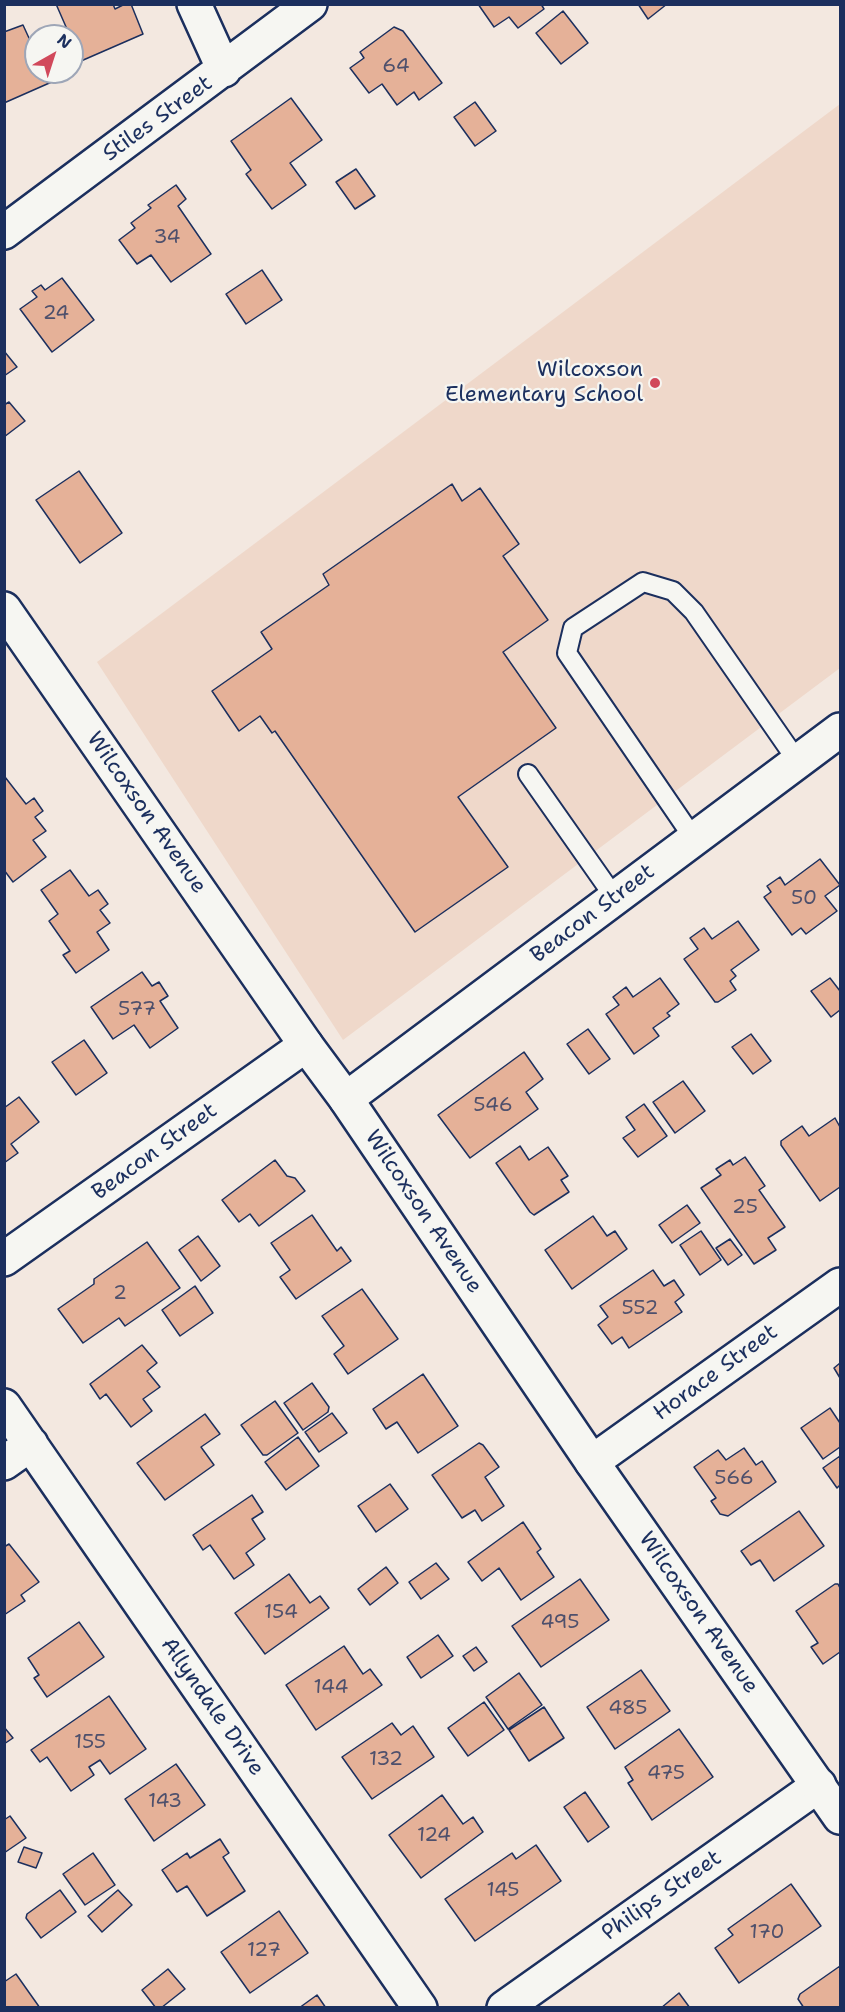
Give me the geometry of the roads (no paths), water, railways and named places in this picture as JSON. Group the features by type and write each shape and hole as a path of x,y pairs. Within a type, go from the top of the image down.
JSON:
{"street":[{"path":"194,4 224,70"},
{"name":"Stiles Street","path":"4,232 310,4"},
{"name":"Wilcoxson Avenue","path":"4,609 306,1045 346,1098 592,1462 840,1817"},
{"name":"Beacon Street","path":"346,1098 840,730"},
{"name":"Beacon Street","path":"4,1260 306,1045"},
{"name":"Horace Street","path":"592,1462 840,1285"},
{"name":"Allyndale Drive","path":"4,1406 420,2007"},
{"path":"4,1463 31,1444"},
{"name":"Philips Street","path":"504,2007 819,1785"}],"lane":[{"path":"694,839 567,653 573,628 643,582 673,591 694,612 798,762"},
{"path":"528,774 615,898"}],"place":[{"name":"Wilcoxson Elementary School","path":"655,383"}]}
